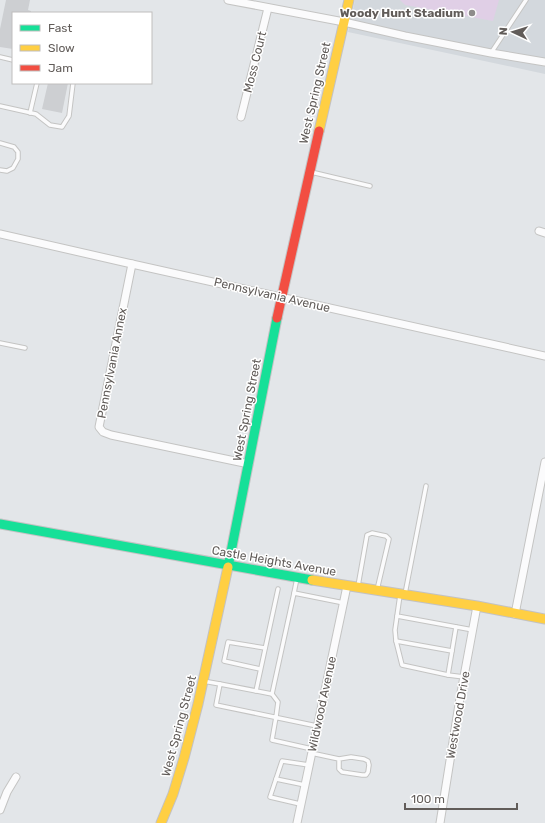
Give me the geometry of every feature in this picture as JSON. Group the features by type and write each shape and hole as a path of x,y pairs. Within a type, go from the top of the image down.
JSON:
{"street":[{"path":"228,0 344,22 491,53 545,62"},
{"name":"West Spring Street","path":"161,823 173,794 184,758 203,681 249,464 281,297 349,0"},
{"name":"Moss Court","path":"241,117 268,8"},
{"name":"Pennsylvania Avenue","path":"0,234 545,356"},
{"name":"Pennsylvania Annex","path":"132,264 99,427 103,432 110,435 249,464"},
{"path":"515,614 545,462"},
{"name":"Castle Heights Avenue","path":"0,524 358,588 477,606 545,619"},
{"name":"Wildwood Avenue","path":"296,823 347,586"},
{"name":"Westwood Drive","path":"440,823 477,606"},
{"path":"0,810 7,792 16,777"}],"lane":[{"path":"491,53 526,0"},
{"path":"0,57 12,60"},
{"path":"30,113 37,84"},
{"path":"0,106 36,114 50,125 62,127 69,116 73,84"},
{"path":"0,143 14,147 18,152 18,158 13,168 7,171 0,170"},
{"path":"310,172 370,186"},
{"path":"0,343 25,348"},
{"path":"426,486 395,630 396,642 402,665 464,677"},
{"path":"358,588 367,535 372,533 386,536 389,539 377,591"},
{"path":"272,694 297,577"},
{"path":"256,691 278,589"},
{"path":"294,593 344,603"},
{"path":"398,616 473,630"},
{"path":"448,675 456,627"},
{"path":"260,669 224,661 228,642 265,648"},
{"path":"396,642 452,651"},
{"path":"203,681 272,694 278,702 272,740 339,759 350,756 364,759 368,761 368,772 366,775 362,776 342,772 340,769 339,759"},
{"path":"220,684 216,705 317,726"},
{"path":"300,804 270,797 282,760 309,765"},
{"path":"276,779 305,785"}],"shaded area":[{"path":"355,0 545,0 545,74 348,32"},
{"name":"Woody Hunt Stadium","path":"400,0 499,0 493,21 405,5"}],"building":[{"path":"6,0 30,0 28,10 31,12 12,12 12,49 0,47 0,29"},
{"path":"48,84 68,84 62,113 42,109"}],"traffic: fast":[{"path":"228,567 277,318"},
{"path":"0,524 312,580"}],"traffic: slow":[{"path":"319,131 349,0"},
{"path":"161,823 173,794 184,758 198,704 228,567"},
{"path":"312,580 477,606 545,619"}],"traffic: jam":[{"path":"277,318 319,131"}],"place":[{"name":"Woody Hunt Stadium","path":"472,13"}]}
